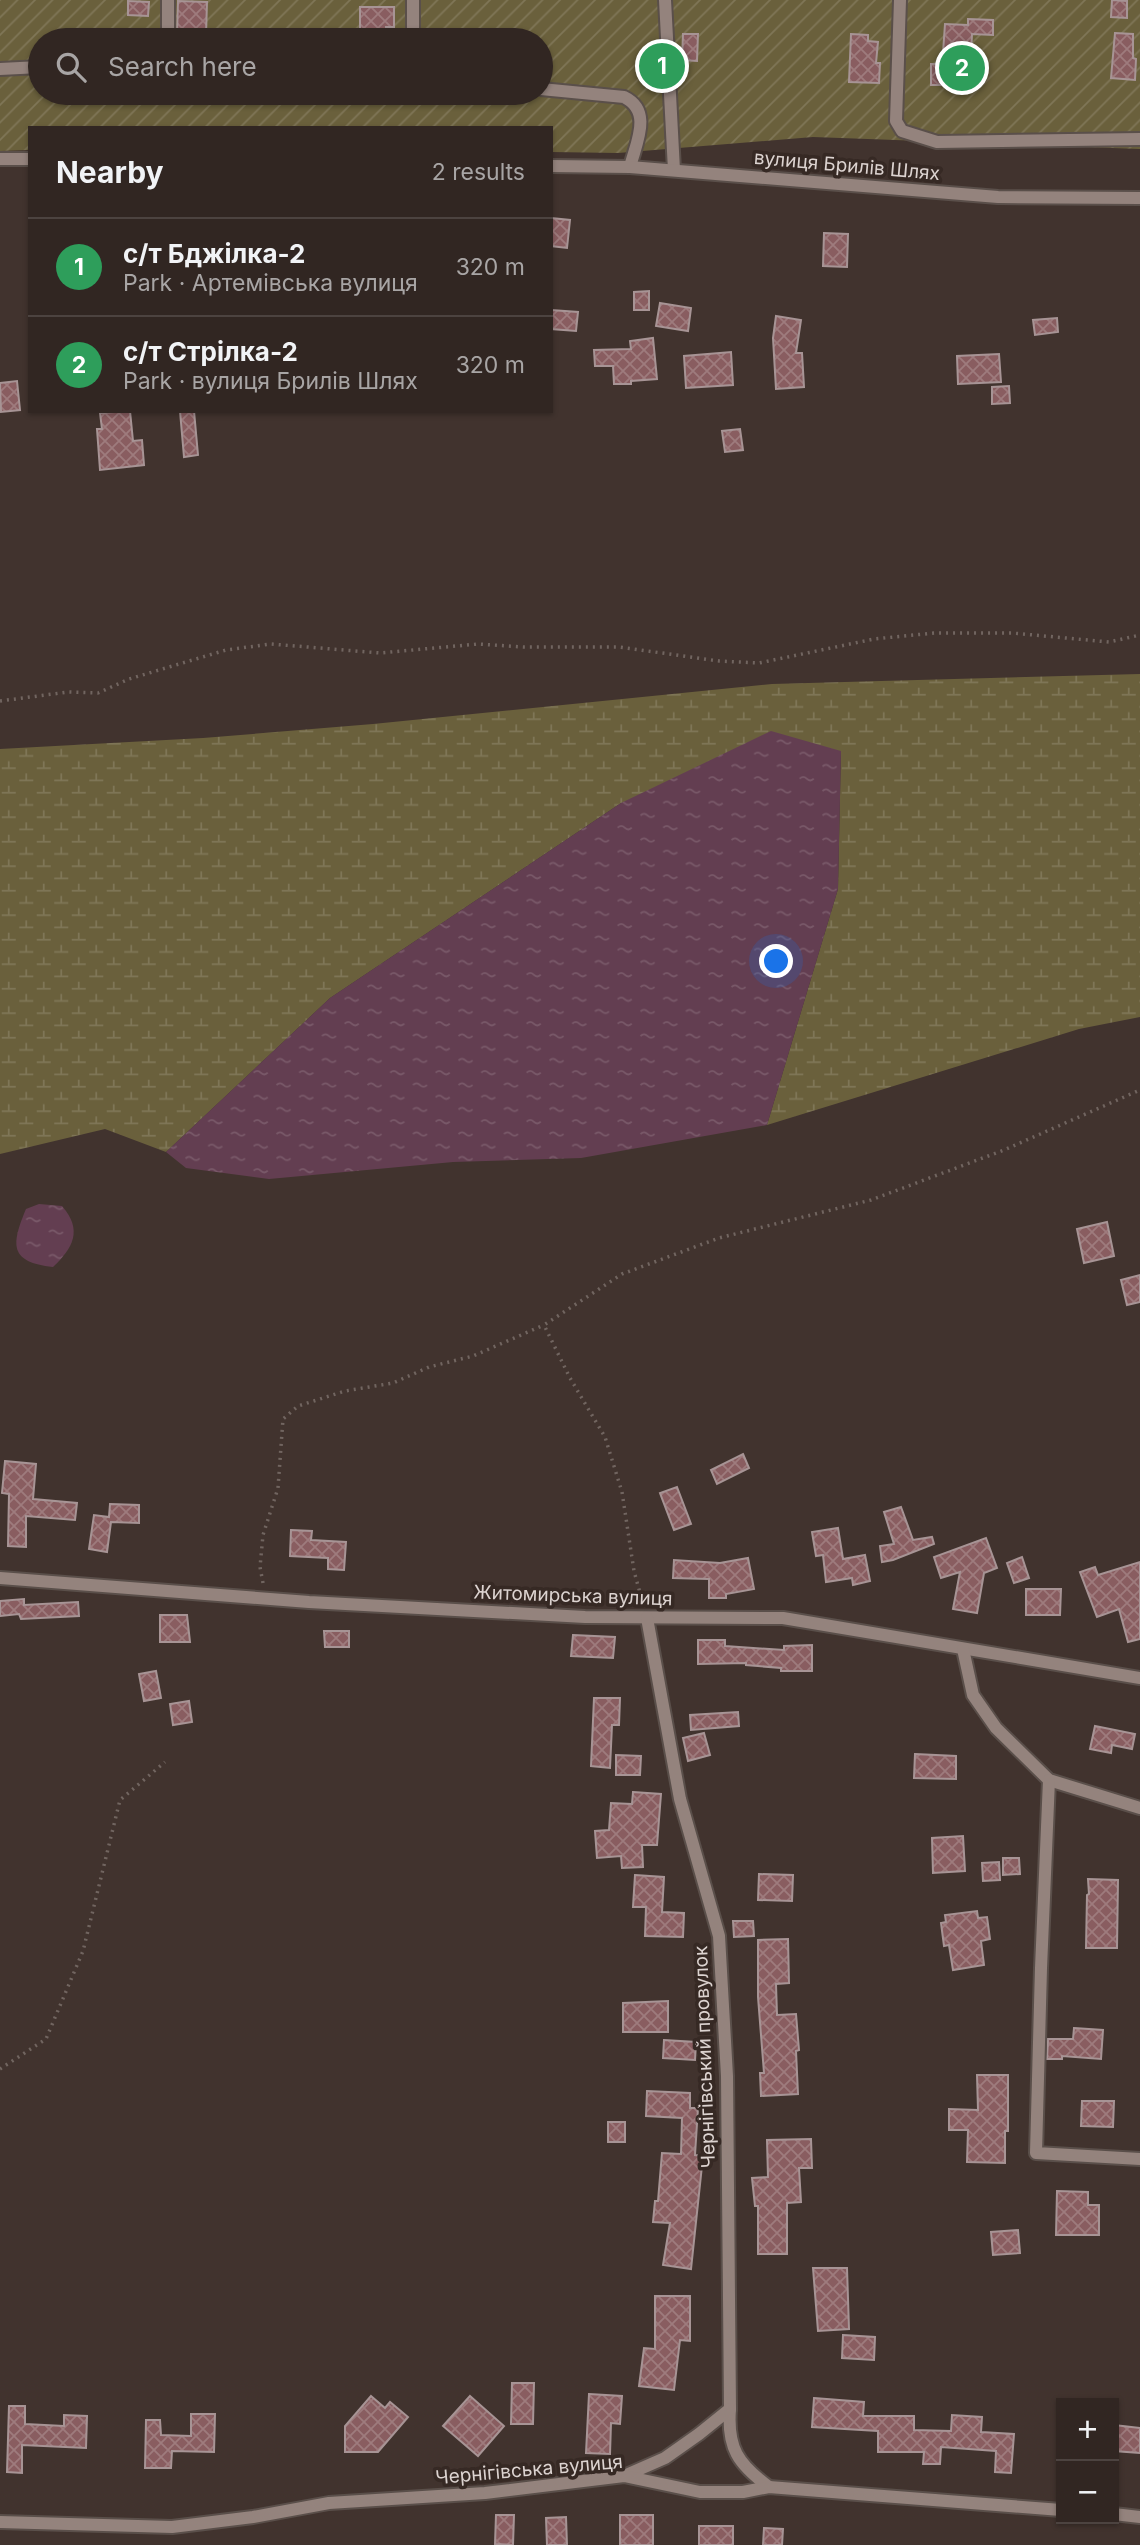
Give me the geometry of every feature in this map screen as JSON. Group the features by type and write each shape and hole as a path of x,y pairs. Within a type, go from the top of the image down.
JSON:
{"street":[{"path":"168,0 168,28"},
{"path":"413,0 413,28"},
{"path":"664,0 674,170"},
{"path":"900,0 897,121 902,131 937,142 1140,139"},
{"path":"0,69 28,68"},
{"path":"553,90 624,97 632,101 641,114 642,122 630,167"},
{"path":"0,159 28,159"},
{"name":"вулиця Брилів Шлях","path":"553,166 674,170 998,197 1140,198"},
{"name":"Житомирська вулиця","path":"0,1578 266,1598 571,1616 783,1618 1140,1678"},
{"name":"Чернігівський провулок","path":"647,1618 680,1799 719,1937 727,2076 728,2431 734,2453 750,2473 769,2487"},
{"path":"963,1650 973,1696 996,1728 1049,1780 1140,1808"},
{"path":"1049,1780 1036,2154 1140,2159"},
{"path":"624,2476 665,2458 730,2409"},
{"name":"Чернігівська вулиця","path":"0,2522 172,2527 253,2517 329,2503 485,2493 624,2476 700,2492 743,2492 769,2487 1056,2510"},
{"path":"1119,2515 1140,2517"}],"path":[{"path":"0,701 68,692 98,693 129,679 226,650 271,644 380,653 478,644 523,648 619,647 719,661 760,663 874,639 934,633 1012,633 1108,642 1140,635"},
{"path":"266,1598 260,1566 262,1535 278,1488 282,1419 298,1406 345,1391 393,1383 429,1367 473,1356 544,1325 622,1274 719,1238 871,1200 1004,1150 1140,1090"},
{"path":"544,1325 570,1378 605,1437 622,1492 634,1571 647,1618"},
{"path":"0,2069 46,2039 83,1951 120,1800 165,1762"}],"green space":[{"path":"0,0 1140,0 1140,149 813,137 618,153 553,152 553,126 28,126 28,150 0,151"},
{"path":"1140,674 1140,1017 1079,1029 767,1125 838,889 841,751 621,803 330,998 166,1152 105,1129 0,1154 0,749 203,738 373,724 772,684"}],"water":[{"path":"771,731 841,751 838,889 767,1125 581,1158 453,1162 269,1179 186,1168 166,1152 330,998 621,803"},
{"path":"39,1204 62,1206 74,1231 66,1253 53,1267 28,1261 17,1250 16,1242 26,1209"}],"building":[{"path":"1112,0 1127,1 1127,18 1111,17"},
{"path":"128,1 149,2 148,16 128,15"},
{"path":"178,1 207,2 206,28 177,28"},
{"path":"360,7 394,7 394,27 360,28"},
{"path":"968,19 993,20 993,35 972,34 971,55 943,53 945,24 968,25"},
{"path":"1115,33 1133,34 1135,80 1111,78"},
{"path":"683,34 698,34 697,61 682,60"},
{"path":"851,34 868,35 868,41 878,42 876,63 880,63 879,83 849,82"},
{"path":"931,64 947,64 947,85 931,85"},
{"path":"553,218 570,220 567,248 553,246"},
{"path":"824,233 848,234 847,267 823,266"},
{"path":"649,291 649,310 634,310 634,292"},
{"path":"660,303 691,308 688,331 656,326"},
{"path":"553,310 578,312 576,331 553,329"},
{"path":"776,316 801,320 796,353 802,353 804,387 776,389 773,338"},
{"path":"1057,318 1058,332 1035,335 1033,320"},
{"path":"653,338 657,379 614,384 613,366 595,366 594,350 631,349 630,341"},
{"path":"731,352 733,385 686,388 684,356"},
{"path":"999,354 1001,382 958,384 957,356"},
{"path":"17,381 20,410 1,412 0,383"},
{"path":"1009,386 1010,403 992,404 992,387"},
{"path":"100,413 130,413 133,441 142,440 144,465 100,470 97,429 102,429"},
{"path":"180,413 194,413 198,455 184,457"},
{"path":"740,429 743,450 725,452 722,431"},
{"path":"1107,1222 1114,1256 1084,1263 1077,1229"},
{"path":"1140,1275 1140,1302 1127,1305 1121,1280"},
{"path":"743,1454 749,1468 717,1484 711,1470"},
{"path":"5,1461 36,1464 33,1499 77,1503 75,1520 26,1516 26,1547 8,1546 9,1494 2,1493"},
{"path":"677,1487 691,1524 674,1530 660,1493"},
{"path":"110,1504 139,1505 139,1523 111,1522 107,1552 89,1549 94,1515 109,1517"},
{"path":"901,1507 913,1540 932,1537 934,1544 882,1562 880,1546 894,1544 884,1512"},
{"path":"838,1528 843,1559 865,1555 870,1581 853,1585 852,1578 826,1582 823,1555 816,1556 812,1532"},
{"path":"291,1530 312,1531 311,1540 346,1542 344,1570 328,1569 328,1558 290,1556"},
{"path":"986,1538 997,1568 984,1573 977,1613 953,1609 960,1572 941,1578 934,1557"},
{"path":"1022,1557 1029,1578 1014,1583 1007,1563"},
{"path":"748,1558 754,1589 726,1594 726,1598 709,1598 709,1579 673,1578 674,1560 720,1563"},
{"path":"1140,1562 1140,1639 1128,1642 1119,1609 1097,1617 1080,1572 1095,1567 1098,1575"},
{"path":"1026,1589 1061,1589 1060,1615 1026,1615"},
{"path":"24,1599 24,1605 78,1602 79,1616 21,1619 19,1614 0,1616 0,1601"},
{"path":"160,1615 187,1615 190,1642 160,1642"},
{"path":"324,1631 349,1631 349,1647 325,1647"},
{"path":"573,1635 615,1637 613,1658 571,1656"},
{"path":"698,1640 725,1640 725,1646 784,1650 784,1646 812,1645 812,1671 781,1671 781,1668 746,1663 698,1664"},
{"path":"156,1671 161,1698 144,1701 139,1674"},
{"path":"594,1698 620,1698 619,1725 612,1725 610,1768 591,1766"},
{"path":"189,1701 192,1722 173,1725 170,1704"},
{"path":"738,1712 739,1726 691,1730 690,1715"},
{"path":"1095,1726 1135,1734 1132,1749 1112,1745 1111,1753 1090,1749"},
{"path":"704,1733 710,1755 688,1761 683,1738"},
{"path":"915,1754 956,1756 956,1779 914,1778"},
{"path":"616,1755 641,1756 640,1775 616,1775"},
{"path":"633,1792 661,1794 657,1845 642,1845 643,1867 622,1868 621,1856 597,1858 595,1831 609,1830 611,1803 632,1804"},
{"path":"963,1836 965,1871 933,1873 932,1838"},
{"path":"1003,1858 1019,1858 1020,1874 1003,1875"},
{"path":"999,1862 1000,1880 983,1881 982,1863"},
{"path":"759,1874 793,1875 792,1901 758,1900"},
{"path":"635,1875 664,1877 662,1912 684,1913 683,1937 645,1936 646,1907 633,1907"},
{"path":"1088,1879 1118,1880 1117,1948 1086,1948"},
{"path":"977,1911 978,1918 987,1917 990,1939 981,1941 984,1965 953,1970 949,1945 944,1946 941,1923 946,1922 945,1915"},
{"path":"733,1921 753,1921 754,1936 734,1937"},
{"path":"788,1939 789,1983 776,1984 777,2015 796,2014 798,2094 761,2096 760,2073 764,2073 758,1997 758,1940"},
{"path":"668,2001 668,2032 623,2032 623,2003"},
{"path":"1074,2028 1103,2030 1101,2059 1062,2056 1062,2059 1047,2059 1048,2039 1073,2039"},
{"path":"664,2040 696,2042 695,2060 663,2058"},
{"path":"977,2075 1008,2075 1005,2163 967,2162 968,2130 949,2130 949,2109 978,2110"},
{"path":"647,2091 690,2093 690,2108 698,2108 695,2155 703,2156 691,2269 663,2265 670,2223 653,2222 655,2201 658,2201 662,2153 681,2154 682,2118 646,2116"},
{"path":"1082,2101 1114,2101 1113,2127 1081,2126"},
{"path":"608,2122 625,2122 625,2142 608,2142"},
{"path":"811,2139 812,2168 799,2168 801,2202 787,2203 787,2254 758,2254 758,2206 755,2206 752,2178 768,2177 767,2140"},
{"path":"1057,2191 1088,2192 1088,2205 1099,2205 1099,2235 1056,2235"},
{"path":"1018,2230 1020,2253 993,2255 991,2232"},
{"path":"813,2268 847,2268 849,2329 818,2331"},
{"path":"655,2296 690,2296 690,2341 680,2340 674,2390 639,2386 644,2348 655,2349"},
{"path":"843,2335 875,2337 874,2360 842,2358"},
{"path":"512,2383 534,2383 533,2424 511,2424"},
{"path":"589,2394 622,2396 620,2424 611,2423 610,2454 586,2453"},
{"path":"371,2396 385,2408 390,2402 408,2417 378,2452 345,2452 345,2426"},
{"path":"470,2396 504,2426 478,2456 443,2426"},
{"path":"814,2398 864,2402 863,2416 914,2416 914,2430 951,2431 952,2415 982,2417 981,2432 1014,2434 1011,2473 995,2472 996,2451 941,2447 940,2464 923,2464 924,2452 878,2452 878,2431 812,2427"},
{"path":"9,2406 25,2406 25,2424 64,2426 64,2415 87,2416 86,2448 22,2445 22,2473 7,2472"},
{"path":"191,2414 215,2414 214,2452 172,2451 171,2468 145,2468 146,2420 160,2420 161,2435 191,2436"},
{"path":"1119,2426 1140,2428 1140,2453 1119,2451"},
{"path":"496,2515 514,2515 513,2545 495,2544"},
{"path":"620,2515 653,2515 653,2545 620,2545"},
{"path":"566,2517 567,2545 547,2545 546,2518"},
{"path":"699,2526 733,2526 733,2545 699,2545"},
{"path":"764,2528 783,2529 782,2545 763,2545"}],"place":[{"name":"с/т Бджілка-2","path":"662,66"},
{"name":"с/т Стрілка-2","path":"962,68"}]}
